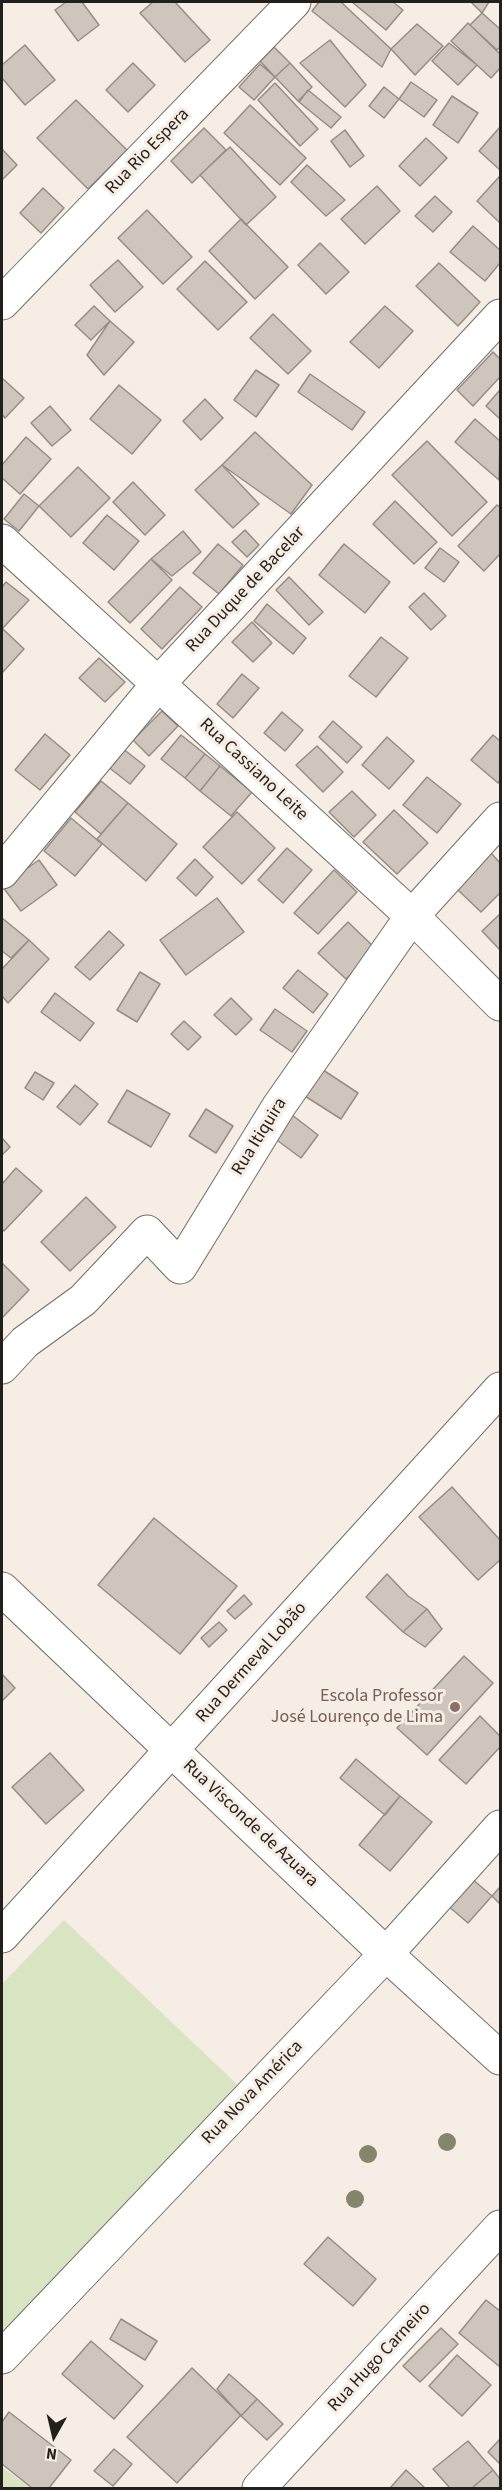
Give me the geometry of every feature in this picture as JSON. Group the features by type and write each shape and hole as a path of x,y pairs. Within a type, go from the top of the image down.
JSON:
{"street":[{"name":"Rua Rio Espera","path":"2,303 294,2"},
{"name":"Rua Duque de Bacelar","path":"2,872 159,683 501,316"},
{"name":"Rua Cassiano Leite","path":"2,541 412,916 501,1004"},
{"name":"Rua Itiquira","path":"2,1367 25,1342 83,1300 147,1232 180,1267 279,1106 412,916 501,819"},
{"name":"Rua Dermeval Lobão","path":"2,1936 501,1389"},
{"name":"Rua Visconde de Azuara","path":"2,1589 386,1954 501,2058"},
{"name":"Rua Nova América","path":"2,2357 386,1954 501,1827"},
{"name":"Rua Hugo Carneiro","path":"259,2488 501,2227"}],"green space":[{"path":"64,1920 242,2089 2,2338 2,1984"},
{"path":"2,2467 31,2488 2,2488"}],"building":[{"path":"66,2 82,2 99,25 78,41 55,10"},
{"path":"153,2 175,2 210,40 185,62 140,13"},
{"path":"319,2 341,2 391,49 382,67 312,11"},
{"path":"352,2 393,2 403,10 386,30"},
{"path":"471,2 489,2 482,13"},
{"path":"482,13 500,29 500,47 497,50 470,25"},
{"path":"468,23 500,54 500,68 491,78 451,41"},
{"path":"417,24 443,46 415,75 391,49"},
{"path":"330,40 366,85 345,107 300,63"},
{"path":"449,43 477,65 458,85 432,61"},
{"path":"25,45 55,80 25,105 2,78 2,65"},
{"path":"274,47 290,63 275,77 260,61"},
{"path":"133,63 155,85 128,112 106,90"},
{"path":"290,63 312,87 298,101 275,77"},
{"path":"260,64 275,77 254,100 239,87"},
{"path":"411,82 437,100 424,117 399,99"},
{"path":"275,83 318,129 300,146 258,100"},
{"path":"384,87 399,99 384,118 369,106"},
{"path":"308,90 341,117 331,128 299,102"},
{"path":"452,96 478,113 458,143 433,125"},
{"path":"76,100 127,150 88,189 37,138"},
{"path":"250,105 306,158 280,185 224,133"},
{"path":"500,127 500,170 479,151"},
{"path":"204,128 226,150 192,183 171,161"},
{"path":"345,130 364,156 350,167 331,141"},
{"path":"426,138 447,158 420,186 399,166"},
{"path":"230,147 276,197 246,225 200,175"},
{"path":"2,149 17,165 2,180"},
{"path":"307,165 345,200 326,216 291,182"},
{"path":"500,176 500,223 477,201"},
{"path":"377,186 400,211 365,244 341,219"},
{"path":"43,188 64,208 41,233 20,213"},
{"path":"435,196 452,212 433,232 415,216"},
{"path":"147,210 192,257 163,284 118,238"},
{"path":"241,219 288,267 255,299 209,251"},
{"path":"473,226 500,250 500,263 485,281 450,252"},
{"path":"320,243 349,272 326,294 298,265"},
{"path":"118,260 143,287 115,312 90,285"},
{"path":"205,261 247,302 218,330 177,289"},
{"path":"439,263 480,302 458,326 416,286"},
{"path":"94,306 110,321 91,340 75,325"},
{"path":"385,306 413,331 379,368 350,342"},
{"path":"273,314 311,351 288,374 250,338"},
{"path":"110,321 134,342 104,375 87,355"},
{"path":"493,352 500,359 500,377 473,406 457,390"},
{"path":"256,370 279,385 256,417 234,400"},
{"path":"310,374 365,412 352,430 298,392"},
{"path":"2,378 24,398 5,418 2,414"},
{"path":"119,385 161,420 132,454 90,419"},
{"path":"500,390 500,419 486,406"},
{"path":"205,399 223,418 201,440 183,421"},
{"path":"50,406 71,430 52,446 31,423"},
{"path":"475,419 500,441 499,480 455,442"},
{"path":"255,432 312,485 291,514 222,465"},
{"path":"26,437 51,459 20,494 2,478 2,465"},
{"path":"427,441 487,502 452,536 392,475"},
{"path":"222,465 259,504 233,528 195,490"},
{"path":"78,467 110,498 71,537 39,506"},
{"path":"133,482 165,515 145,535 113,502"},
{"path":"24,494 39,506 19,531 4,519"},
{"path":"395,501 437,542 414,564 373,524"},
{"path":"497,505 500,507 500,554 484,571 458,546"},
{"path":"107,515 139,541 114,570 83,543"},
{"path":"245,530 259,545 247,557 232,542"},
{"path":"183,531 201,552 172,576 151,559"},
{"path":"218,544 243,565 219,594 193,573"},
{"path":"344,544 390,582 365,613 319,575"},
{"path":"440,548 459,562 444,582 425,568"},
{"path":"151,559 172,580 130,623 108,602"},
{"path":"289,577 323,612 309,625 276,590"},
{"path":"6,582 29,600 2,629 2,587"},
{"path":"180,587 202,607 162,649 141,629"},
{"path":"424,593 446,616 431,630 409,607"},
{"path":"267,604 306,638 293,654 254,621"},
{"path":"252,622 272,643 253,662 232,642"},
{"path":"3,629 24,649 2,673 2,631"},
{"path":"381,637 408,658 376,697 349,676"},
{"path":"99,658 125,682 105,702 79,678"},
{"path":"242,674 259,688 233,718 217,704"},
{"path":"162,711 178,726 149,756 133,740"},
{"path":"282,712 303,730 285,751 264,733"},
{"path":"333,721 362,747 347,763 319,737"},
{"path":"45,734 70,755 40,790 15,770"},
{"path":"181,735 205,754 185,778 161,759"},
{"path":"493,735 500,741 500,780 498,783 471,760"},
{"path":"387,737 414,761 389,789 362,765"},
{"path":"317,746 343,772 323,792 296,765"},
{"path":"122,748 145,766 130,784 107,766"},
{"path":"205,754 220,766 200,791 185,778"},
{"path":"220,766 252,792 231,816 200,791"},
{"path":"427,777 461,804 437,833 403,805"},
{"path":"101,781 128,803 101,834 75,812"},
{"path":"352,791 376,815 354,837 329,812"},
{"path":"128,803 177,844 146,881 97,839"},
{"path":"394,810 428,843 397,874 363,842"},
{"path":"237,812 275,848 242,884 203,847"},
{"path":"71,818 102,844 75,876 44,851"},
{"path":"287,848 312,870 283,903 258,880"},
{"path":"491,853 500,863 500,893 481,912 457,889"},
{"path":"195,859 213,877 196,896 177,878"},
{"path":"39,860 57,885 21,911 2,886"},
{"path":"334,870 357,892 318,934 294,913"},
{"path":"217,898 244,932 186,975 160,940"},
{"path":"500,914 500,950 482,931"},
{"path":"2,918 29,940 11,958 2,951"},
{"path":"348,922 376,949 346,979 318,953"},
{"path":"109,931 124,945 90,980 75,967"},
{"path":"29,940 49,959 8,1003 2,996 2,969"},
{"path":"298,970 328,994 313,1013 283,988"},
{"path":"140,972 160,984 137,1022 117,1010"},
{"path":"55,993 94,1023 80,1041 41,1012"},
{"path":"231,998 252,1019 236,1035 214,1015"},
{"path":"275,1009 307,1031 292,1052 260,1030"},
{"path":"184,1021 201,1037 188,1050 171,1034"},
{"path":"314,1064 358,1093 341,1119 297,1091"},
{"path":"35,1072 54,1083 43,1100 25,1088"},
{"path":"75,1085 98,1104 80,1125 57,1107"},
{"path":"127,1090 170,1114 151,1147 108,1122"},
{"path":"283,1108 318,1135 301,1158 266,1132"},
{"path":"206,1109 233,1126 216,1153 189,1136"},
{"path":"2,1138 10,1147 2,1155"},
{"path":"16,1168 42,1191 4,1231 2,1229 2,1184"},
{"path":"86,1197 116,1227 70,1271 41,1242"},
{"path":"2,1263 29,1290 2,1318"},
{"path":"452,1487 500,1540 500,1560 478,1580 419,1517"},
{"path":"154,1518 237,1586 180,1654 98,1585"},
{"path":"387,1574 408,1596 427,1609 403,1632 366,1597"},
{"path":"244,1595 252,1604 235,1619 227,1611"},
{"path":"427,1609 442,1629 425,1647 403,1632"},
{"path":"219,1622 227,1630 209,1647 201,1638"},
{"path":"464,1656 493,1683 427,1755 397,1728"},
{"path":"2,1674 15,1688 2,1701"},
{"path":"480,1716 500,1736 500,1747 466,1784 439,1760"},
{"path":"50,1753 84,1790 46,1824 12,1787"},
{"path":"356,1759 400,1796 385,1815 340,1778"},
{"path":"400,1796 432,1822 390,1871 359,1845"},
{"path":"471,1878 492,1896 468,1923 447,1905"},
{"path":"500,1887 500,1904 492,1896"},
{"path":"328,2237 376,2279 353,2306 304,2264"},
{"path":"486,2300 500,2311 500,2367 459,2333"},
{"path":"121,2319 157,2341 145,2360 110,2339"},
{"path":"441,2328 458,2344 420,2382 403,2366"},
{"path":"91,2341 143,2386 114,2419 62,2374"},
{"path":"457,2355 491,2385 462,2416 429,2386"},
{"path":"192,2368 241,2415 177,2483 127,2437"},
{"path":"229,2374 257,2399 241,2416 217,2389"},
{"path":"257,2399 283,2424 267,2440 241,2416"},
{"path":"9,2412 71,2460 49,2488 32,2488 2,2464 2,2422"},
{"path":"500,2439 500,2464 488,2452"},
{"path":"468,2441 493,2470 472,2488 450,2488 433,2469"},
{"path":"114,2449 132,2464 113,2486 94,2471"},
{"path":"406,2470 425,2488 390,2488"},
{"path":"493,2470 500,2479 500,2488 473,2487"}],"place":[{"name":"Escola Professor José Lourenço de Lima","path":"455,1707"}]}
